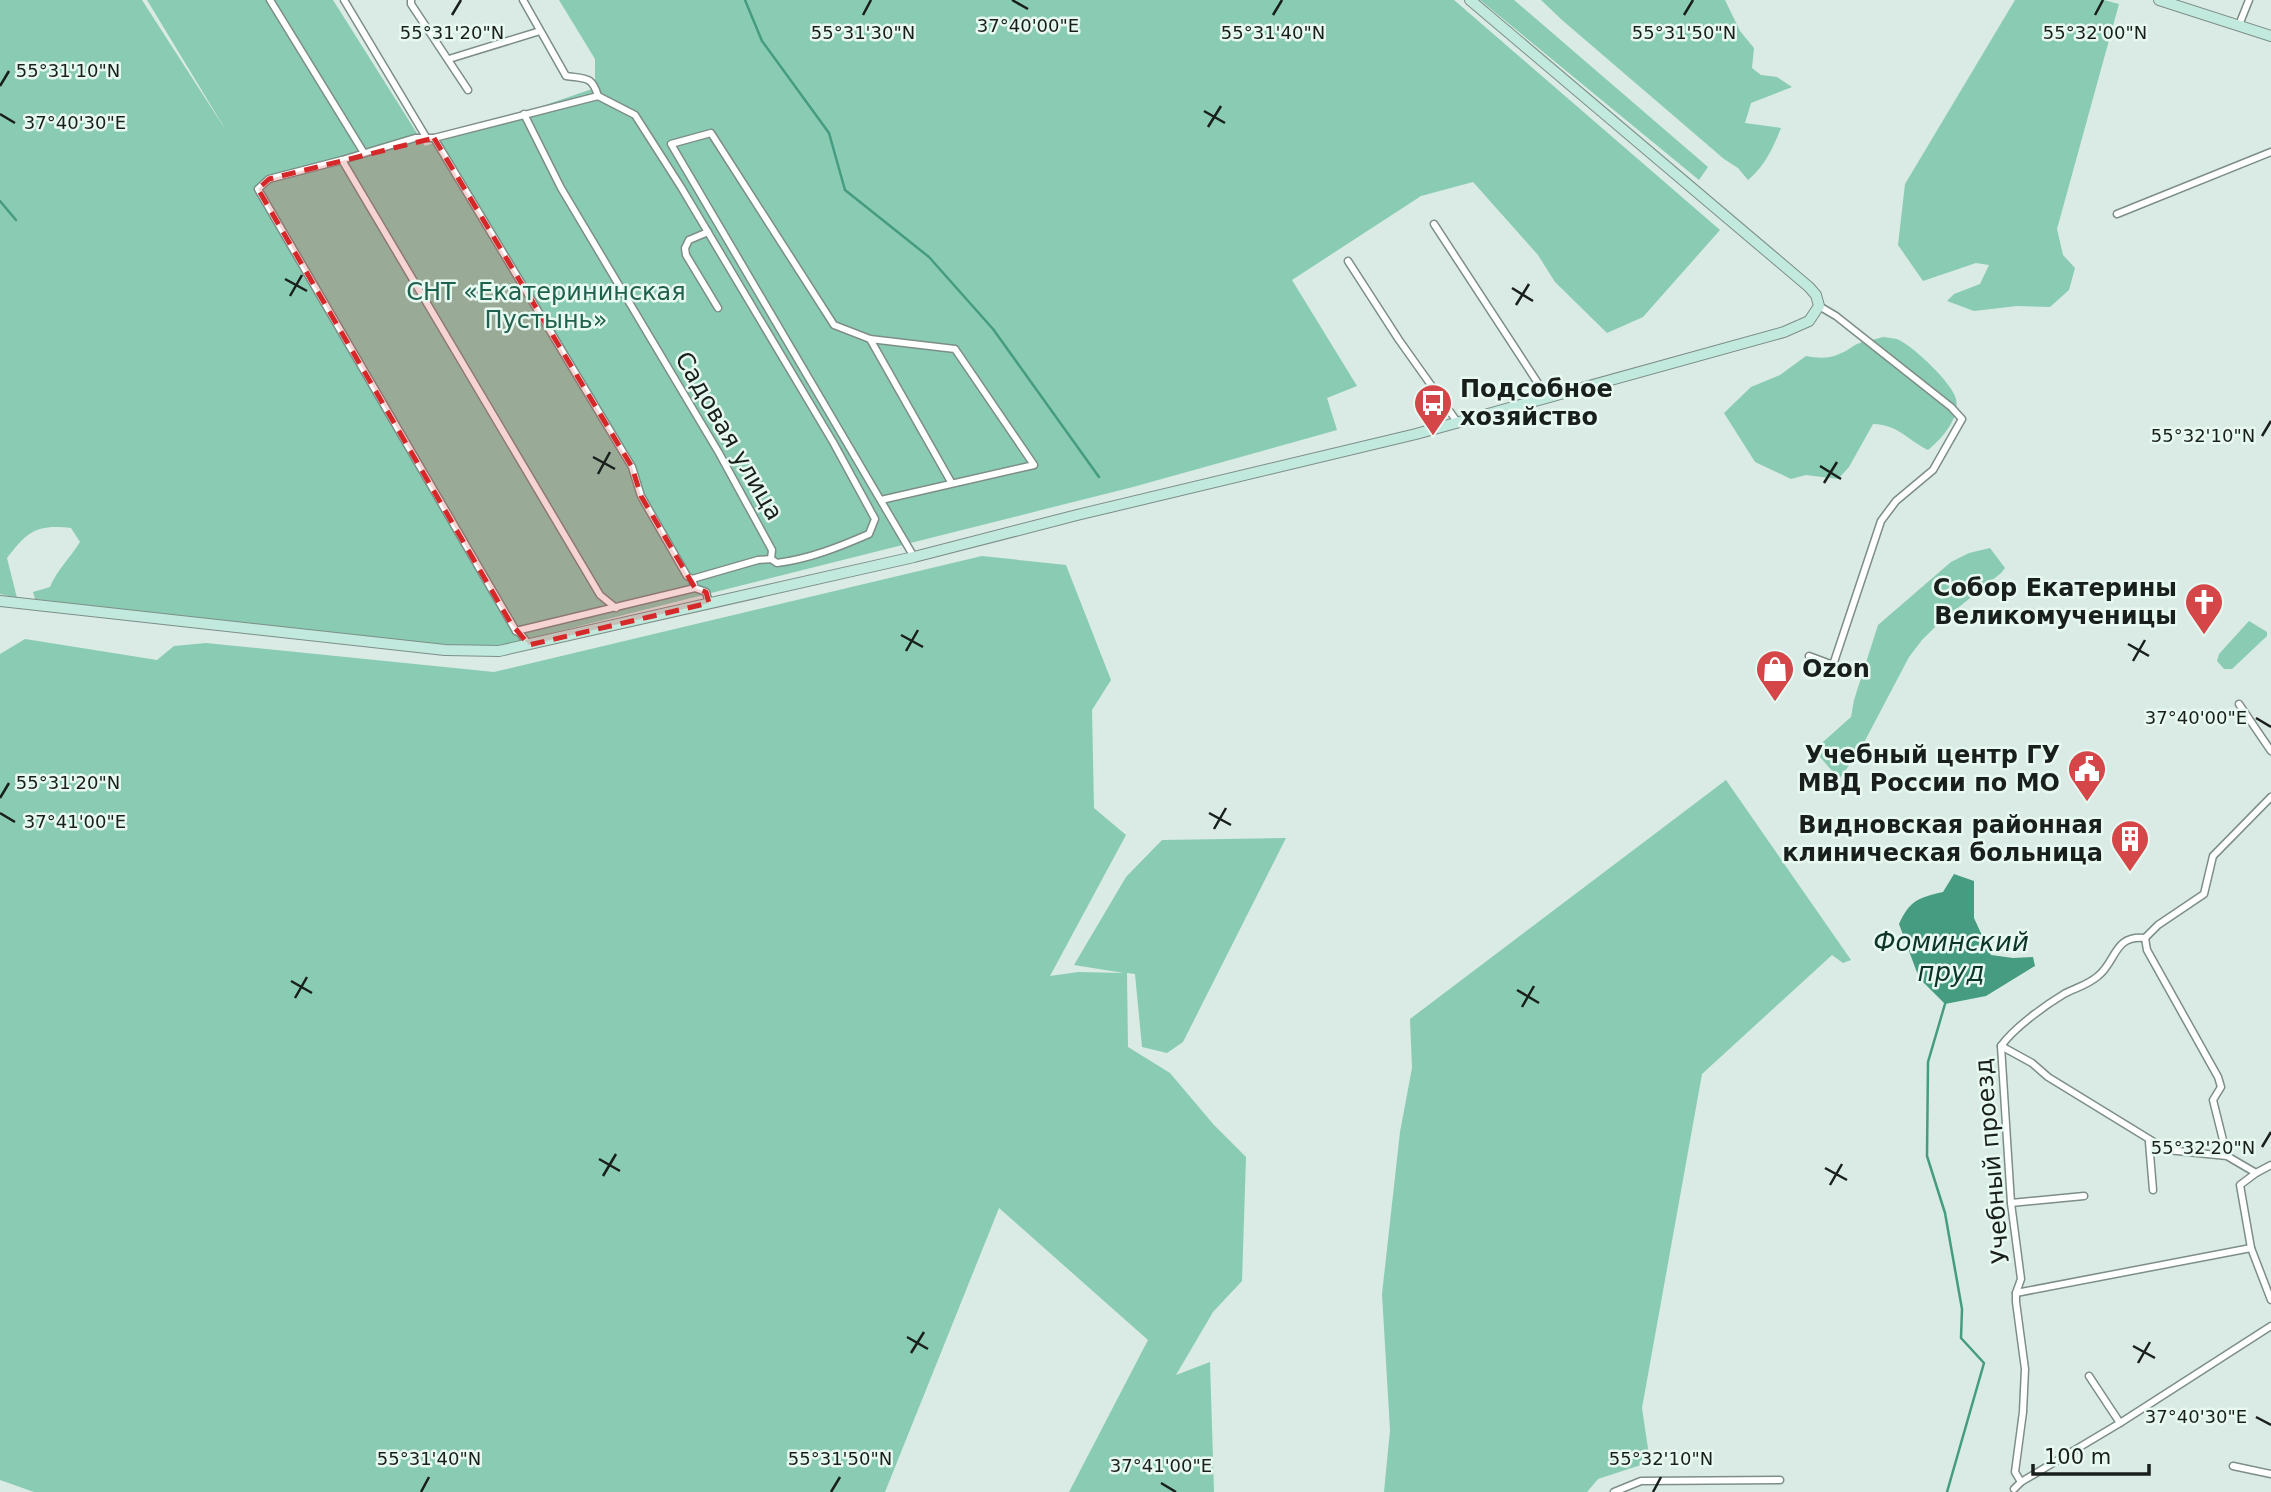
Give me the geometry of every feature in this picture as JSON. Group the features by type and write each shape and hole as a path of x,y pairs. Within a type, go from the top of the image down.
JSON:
{"main road":[{"path":"0,601 445,650 499,651 914,557 1458,423 1799,327 1809,321 1819,306 1816,295 1470,0"},
{"path":"2159,0 2271,36"}],"street":[{"path":"270,0 364,153"},
{"path":"344,0 632,467 641,496 695,588"},
{"path":"411,0 411,4 468,90"},
{"path":"523,0 566,76 589,79 594,83 598,96"},
{"path":"2239,25 2249,0"},
{"path":"449,59 540,32"},
{"path":"529,645 516,631 258,189 269,178 598,96 635,114 860,488 875,519 869,534 837,548 791,562 758,560 692,579"},
{"name":"Садовая улица","path":"524,114 561,188 766,537 772,550 771,559"},
{"path":"881,500 1034,465 955,349 870,339 834,326 710,133 671,144 914,557"},
{"path":"2117,214 2271,152"},
{"path":"342,160 600,595 616,608"},
{"path":"1434,224 1547,397"},
{"path":"708,232 689,240 685,248 718,308"},
{"path":"1348,261 1399,340 1458,423"},
{"path":"1809,656 1833,664 1881,521 1896,501 1933,470 1962,419 1951,407 1836,316 1819,306"},
{"path":"870,339 951,482"},
{"path":"516,631 695,588 706,592 709,603"},
{"path":"2239,704 2271,751"},
{"name":"Учебный проезд","path":"2021,1482 2015,1472 2023,1412 2025,1369 2016,1293 2021,1279 2011,1203 2001,1046 2009,1035 2064,994 2099,976 2123,942 2135,937 2145,938 2158,925 2204,894 2213,856 2271,797"},
{"path":"2145,938 2147,950 2218,1077 2221,1087 2213,1100 2227,1156"},
{"path":"2001,1046 2032,1063 2048,1077 2149,1142 2167,1150 2227,1156 2256,1173"},
{"path":"2149,1142 2153,1190"},
{"path":"2271,1165 2240,1185 2251,1248 2271,1300"},
{"path":"2011,1203 2084,1196"},
{"path":"2016,1293 2251,1248"},
{"path":"2014,1489 2021,1482 2120,1423 2271,1326"},
{"path":"2089,1376 2120,1423"},
{"path":"2232,1466 2271,1474"},
{"path":"1614,1492 1641,1481 1780,1480"}],"highlighted area":[{"path":"434,138 632,467 641,496 695,588 706,592 709,603 529,645 510,622 258,189 269,179"}],"green space":[{"name":"СНТ «Екатерининская Пустынь»","path":"0,0 142,0 227,132 147,0 333,0 425,146 595,88 595,59 559,0 1454,0 1720,230 1643,317 1607,333 1555,282 1538,255 1473,182 1421,196 1292,280 1357,386 1327,398 1337,430 1133,487 492,648 461,649 35,599 33,592 50,587 80,542 71,528 49,527 33,532 7,558 17,598 0,594"},
{"path":"1480,0 1514,0 1708,167 1699,180"},
{"path":"1541,0 1725,0 1740,31 1754,48 1752,68 1761,75 1777,77 1792,87 1751,103 1745,123 1781,128 1764,163 1748,180 1738,168 1724,159"},
{"path":"2015,0 2104,0 2119,4 2057,229 2063,255 2075,268 2069,290 2050,307 2017,306 1974,311 1947,301 1954,294 1980,284 1989,265 1976,263 1923,281 1898,245 1905,184"},
{"path":"1883,337 1899,340 1914,350 1948,384 1956,399 1953,421 1928,450 1896,430 1873,424 1849,467 1838,479 1806,475 1791,479 1755,462 1724,413 1751,387 1780,375 1806,356 1832,356 1858,344"},
{"path":"1990,548 2005,568 1922,640 1909,657 1859,752 1839,779 1814,750 1851,717 1878,625 1951,562 1969,553"},
{"path":"982,556 1066,565 1111,680 1092,710 1094,808 1126,835 1050,976 1078,972 1124,973 1074,965 1126,877 1162,840 1286,838 1183,1042 1167,1053 1142,1047 1135,974 1127,973 1128,1047 1170,1073 1214,1125 1246,1157 1242,1281 1213,1312 1176,1375 1210,1362 1214,1492 1069,1492 1148,1340 999,1208 885,1492 34,1492 0,1480 0,654 25,639 157,660 174,646 206,643 494,672"},
{"path":"2249,621 2267,632 2267,636 2232,669 2224,669 2217,661 2219,654"},
{"path":"1726,780 1851,960 1843,963 1832,955 1702,1074 1642,1408 1650,1462 1598,1479 1587,1492 1384,1492 1390,1430 1382,1294 1400,1132 1412,1068 1410,1019"}],"water":[{"name":"Фоминский пруд","path":"1954,874 1974,881 1974,918 1991,955 2033,957 2035,966 1986,996 1945,1004 1919,978 1899,924 1911,905 1921,898 1943,892"}],"waterway":[{"path":"745,0 762,41 829,133 845,190 929,257 993,329 1099,477"},
{"path":"0,201 16,220"},
{"path":"1945,1004 1928,1062 1927,1156 1945,1213 1962,1309 1961,1338 1984,1363 1947,1492"}],"place":[{"name":"Подсобное хозяйство","path":"1433,437"},
{"name":"Собор Екатерины Великомученицы","path":"2204,636"},
{"name":"Ozon","path":"1775,703"},
{"name":"Учебный центр ГУ МВД России по МО","path":"2087,803"},
{"name":"Видновская районная клиническая больница","path":"2130,873"}]}
